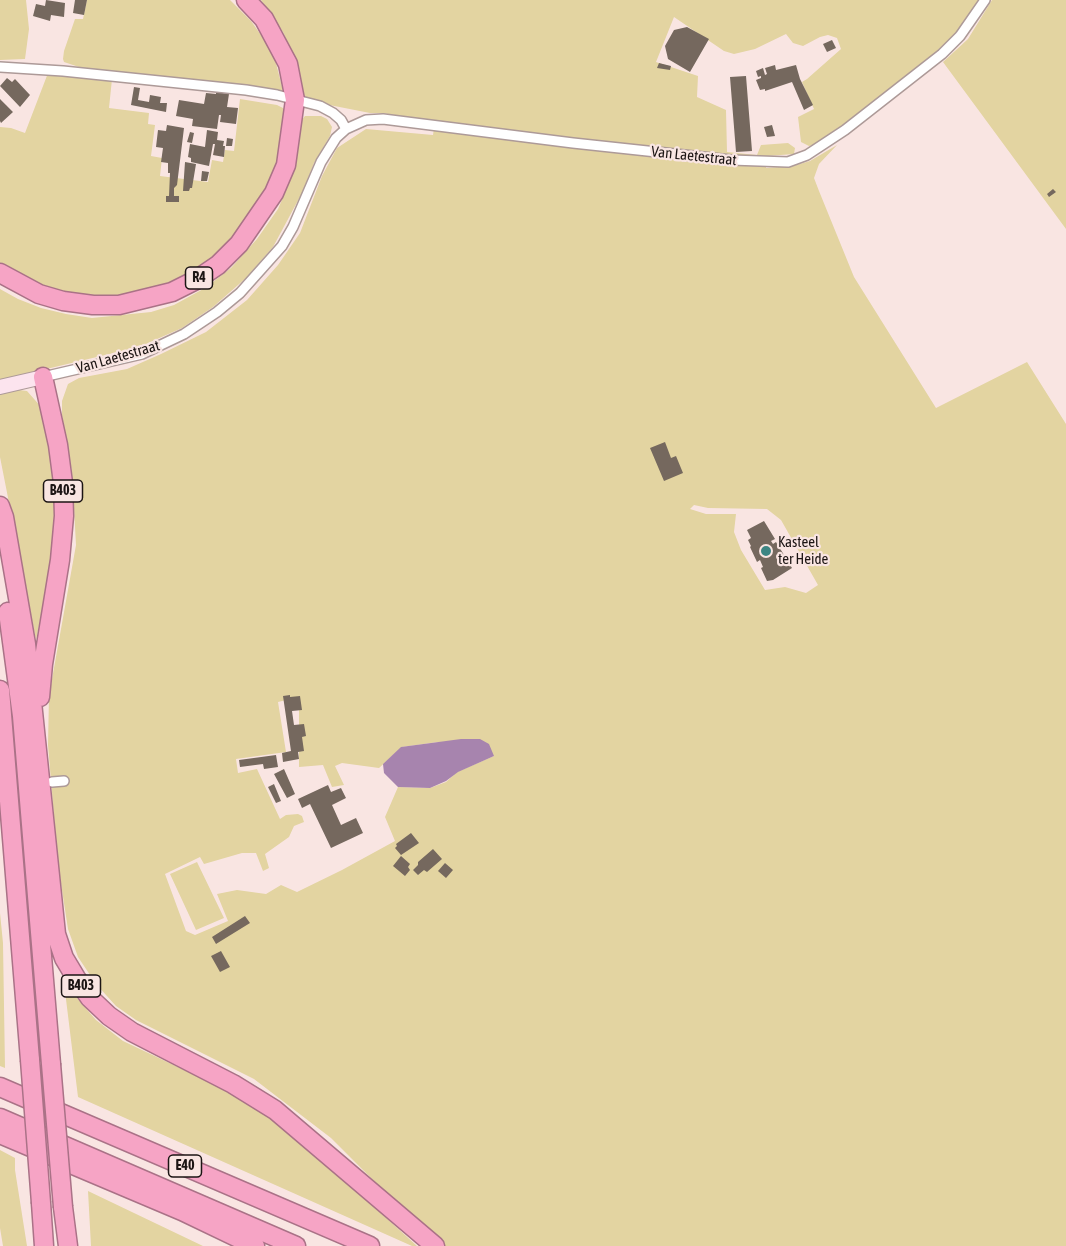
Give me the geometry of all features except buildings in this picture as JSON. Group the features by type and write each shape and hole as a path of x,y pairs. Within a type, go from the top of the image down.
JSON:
{"highway":[{"name":"R4","path":"0,273 39,294 63,301 93,305 119,305 172,292 196,280 218,265 239,244 274,193 286,165 295,100 288,64 264,19 246,0"},
{"name":"B403","path":"37,735 43,664 60,560 64,516 58,445 43,377"},
{"name":"B403","path":"0,506 4,517 26,644 37,735 52,905 56,934 64,958 90,998 109,1016 132,1032 233,1084 274,1110 435,1246"},
{"name":"B403","path":"0,558 22,716 68,1246"},
{"path":"0,690 44,1246"},
{"name":"E40","path":"0,1087 370,1246"},
{"name":"E40","path":"0,1118 296,1246"},
{"path":"0,1134 182,1211 255,1246"}],"main road":[{"name":"Van Laetestraat","path":"0,387 43,377"}],"street":[{"name":"Van Laetestraat","path":"43,377 111,362 151,350 198,325 240,293 282,246 293,227 327,151 336,138 346,129 366,120 383,119 573,143 741,160 788,162 807,155 845,130 942,54 960,36 986,0"},
{"path":"0,67 63,71 246,90 320,106 341,120 346,129"},
{"path":"52,782 64,781"}],"shaded area":[{"path":"0,0 26,0 29,29 25,59 0,60"},
{"path":"87,0 230,0 251,21 266,42 276,63 283,91 85,69 64,62 64,51 75,19 83,19"},
{"path":"261,0 981,0 958,32 928,59 820,143 809,146 801,142 798,117 814,109 802,82 841,49 837,38 828,35 803,46 793,43 786,34 755,49 734,54 724,51 674,17 656,62 698,76 697,97 726,110 727,152 757,155 761,145 788,143 795,148 794,154 767,156 766,168 793,166 810,161 837,145 819,164 814,178 854,277 936,408 1027,362 1066,424 1066,1246 444,1246 423,1230 331,1138 254,1079 136,1020 116,1006 96,984 78,957 68,929 58,864 48,745 49,696 76,545 72,472 62,415 62,401 68,384 79,378 127,369 161,354 206,332 247,300 278,265 300,233 322,176 337,148 366,129 433,135 435,121 370,113 304,100 296,61 283,32","holes":["694,505 708,508 767,509 781,520 818,585 806,593 785,587 765,590 741,550 734,532 736,514 706,514 690,509","299,697 299,767 323,765 332,787 344,785 335,766 342,763 379,768 402,747 438,742 494,756 457,772 446,782 430,788 398,787 385,817 395,841 297,892 281,885 266,894 237,890 217,894 228,921 195,935 186,931 165,874 200,857 204,864 242,853 256,853 263,871 269,868 265,854 289,837 294,826 304,822 302,816 298,814 286,815 280,819 257,769 238,773 236,759 286,752 278,702"]},
{"path":"992,0 1066,0 1066,229 943,62 968,39"},
{"path":"48,73 112,79 109,108 149,113 148,124 155,125 151,156 162,158 160,176 208,182 212,160 223,162 225,150 234,151 240,99 283,108 285,111 282,155 263,200 220,254 172,286 117,299 67,297 0,268 0,127 25,133"},
{"path":"305,116 321,116 327,119 332,127 330,136 314,163 302,193 273,247 246,278 213,307 182,328 139,347 0,380 0,289 41,308 92,318 151,312 174,305 205,288 231,268 257,239 278,209 297,158 301,121"},
{"path":"19,390 27,391 42,408 55,466 52,561 36,640 0,457 0,394"},
{"path":"461,739 480,739 489,744 494,756 430,788 398,787 384,773 383,764 401,747"},
{"path":"197,862 224,918 196,930 170,874"},
{"path":"0,913 3,943 5,1068 0,1066"},
{"path":"64,983 96,1020 123,1041 239,1096 274,1120 327,1164 417,1246 412,1246 78,1097"},
{"path":"0,1150 15,1158 27,1246 3,1246 0,1228"},
{"path":"88,1191 203,1246 91,1246"}],"place":[{"name":"Kasteel ter Heide","path":"766,551"}]}
